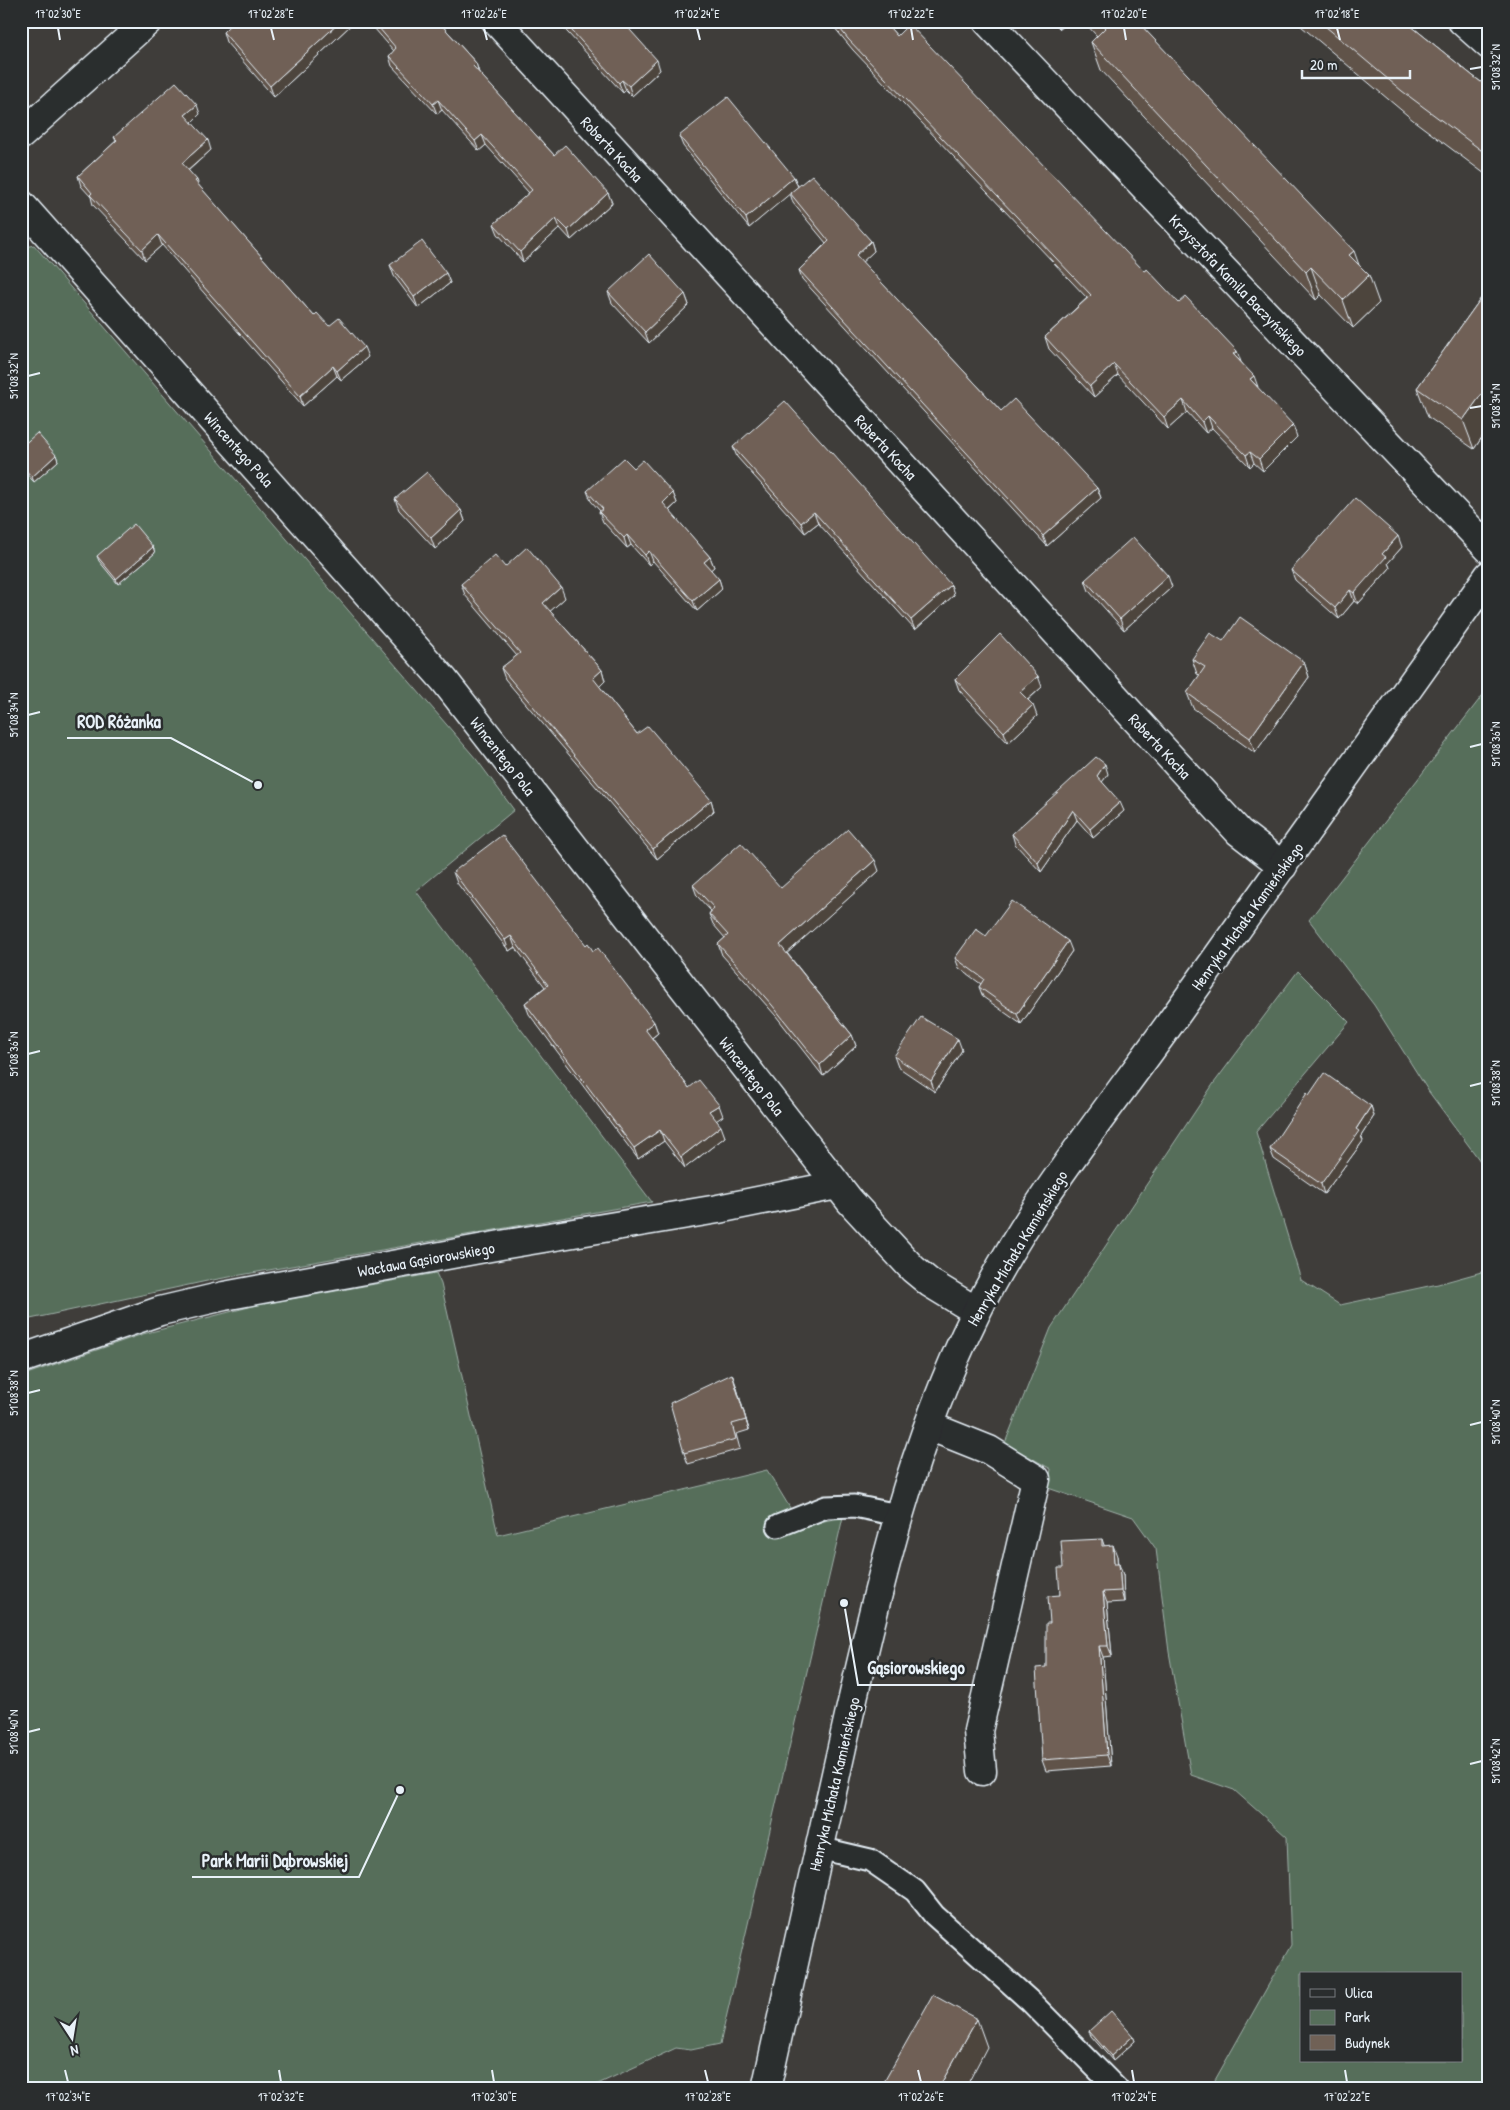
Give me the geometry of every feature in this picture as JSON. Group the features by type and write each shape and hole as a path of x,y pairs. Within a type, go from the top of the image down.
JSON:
{"street":[{"path":"21,135 148,21"},
{"name":"Roberta Kocha","path":"496,21 1239,832 1283,866"},
{"name":"Krzysztofa Kamila Baczyńskiego","path":"987,21 1489,549"},
{"path":"1462,21 1489,45"},
{"name":"Wincentego Pola","path":"21,204 444,680 838,1185 913,1269 930,1283 976,1311"},
{"name":"Henryka Michała Kamieńskiego","path":"766,2089 868,1634 898,1515 929,1426 976,1311 1023,1231 1065,1166 1283,866 1489,575"},
{"name":"Wacława Gąsiorowskiego","path":"21,1359 160,1311 224,1296 501,1245 718,1209 838,1185"},
{"path":"929,1426 989,1450 1036,1479 978,1731 982,1771"}],"lane":[{"path":"778,1526 826,1507 854,1506 898,1515"},
{"path":"820,1848 870,1860 915,1891 934,1915 1031,2002 1117,2089"}],"green space":[{"path":"34,245 477,760 514,810 416,891 652,1202 207,1281 21,1321 21,248"},
{"path":"1489,687 1489,1173 1429,1092 1374,1005 1309,920"},
{"path":"1298,971 1349,1022 1256,1132 1301,1280 1340,1305 1438,1284 1485,1271 1489,1268 1489,2089 1210,2089 1291,1945 1287,1837 1234,1790 1191,1775 1169,1652 1156,1549 1133,1517 1048,1488 1051,1469 1005,1443 1051,1328 1214,1083"},
{"path":"436,1273 441,1284 498,1535 767,1470 801,1526 843,1517 720,2044 691,2050 676,2048 587,2089 21,2089 21,1376 143,1334 253,1306"}],"building":[{"path":"234,21 341,21 270,86 223,32"},
{"path":"373,21 438,21 476,63 473,66 554,155 565,145 608,193 568,230 556,218 520,252 494,224 532,190 482,135 475,141 438,100 433,104 389,56 396,48"},
{"path":"563,21 622,21 657,60 629,86 622,80 619,83"},
{"path":"834,21 884,21 897,36 909,24 1144,271 1147,269 1179,303 1186,297 1237,351 1233,354 1254,376 1250,379 1293,425 1259,459 1250,452 1246,455 1208,416 1202,422 1183,400 1164,417 1114,364 1090,386 1045,337 1091,295 848,39"},
{"path":"1100,21 1137,21 1354,251 1349,255 1369,275 1343,300 1311,267 1306,272 1091,42 1106,27"},
{"path":"1319,21 1405,21 1489,88 1489,156 1402,91"},
{"path":"176,82 197,105 185,115 208,140 182,163 197,180 195,181 314,316 317,313 329,326 339,318 364,347 337,371 333,366 300,396 158,235 142,250 90,195 92,193 78,176 117,140 114,137"},
{"path":"728,97 794,177 746,218 679,136"},
{"path":"812,175 871,241 856,255 1001,411 1014,399 1097,488 1043,536 799,270 829,241 790,193"},
{"path":"422,241 446,273 414,297 390,265"},
{"path":"649,254 685,294 645,332 608,292"},
{"path":"1489,287 1489,384 1463,420 1417,388"},
{"path":"785,401 951,585 911,620 814,512 801,523 733,447"},
{"path":"37,433 56,455 32,477 21,465 21,447"},
{"path":"624,458 634,468 643,460 673,493 663,503 710,557 704,562 719,579 693,601 649,551 645,555 627,535 624,538 599,512 603,509 587,491"},
{"path":"427,472 461,510 431,538 395,499"},
{"path":"1355,498 1398,536 1382,554 1386,557 1354,593 1350,590 1335,608 1291,570"},
{"path":"134,524 153,547 116,579 97,556"},
{"path":"1133,537 1168,576 1120,619 1085,580"},
{"path":"527,547 561,587 543,603 602,670 593,678 637,734 648,726 711,800 653,849 501,668 520,653 461,584 495,555 505,567"},
{"path":"1240,617 1304,662 1250,738 1187,693 1205,667 1192,659 1210,633 1223,641"},
{"path":"1000,634 1038,676 1020,692 1033,705 1004,732 955,679"},
{"path":"1096,757 1105,764 1097,776 1120,802 1090,829 1073,810 1038,863 1012,834"},
{"path":"848,829 875,860 780,945 852,1035 820,1065 772,1005 718,944 728,935 709,914 714,908 693,885 741,843 781,888"},
{"path":"502,835 586,945 588,943 593,951 598,948 654,1022 645,1029 689,1088 699,1080 719,1105 709,1111 721,1126 681,1157 660,1130 634,1148 525,1003 548,985 511,936 505,940 453,872"},
{"path":"1012,901 1068,941 1017,1014 979,987 984,979 955,958 976,929 986,936"},
{"path":"921,1017 958,1039 931,1081 894,1056"},
{"path":"1324,1073 1371,1106 1356,1129 1359,1131 1321,1184 1270,1149 1307,1093 1309,1095"},
{"path":"732,1374 746,1420 732,1424 736,1439 684,1453 670,1403"},
{"path":"1102,1539 1102,1546 1113,1545 1114,1564 1119,1564 1121,1591 1103,1592 1108,1646 1099,1646 1107,1755 1042,1760 1036,1668 1046,1667 1046,1623 1050,1623 1048,1596 1060,1595 1058,1568 1063,1568 1061,1541"},
{"path":"933,1995 977,2019 938,2089 880,2089"},
{"path":"1111,2011 1133,2036 1111,2056 1089,2031"}],"place":[{"name":"ROD Różanka","path":"258,785"},
{"name":"Gąsiorowskiego","path":"844,1603"},
{"name":"Park Marii Dąbrowskiej","path":"400,1790"}]}
